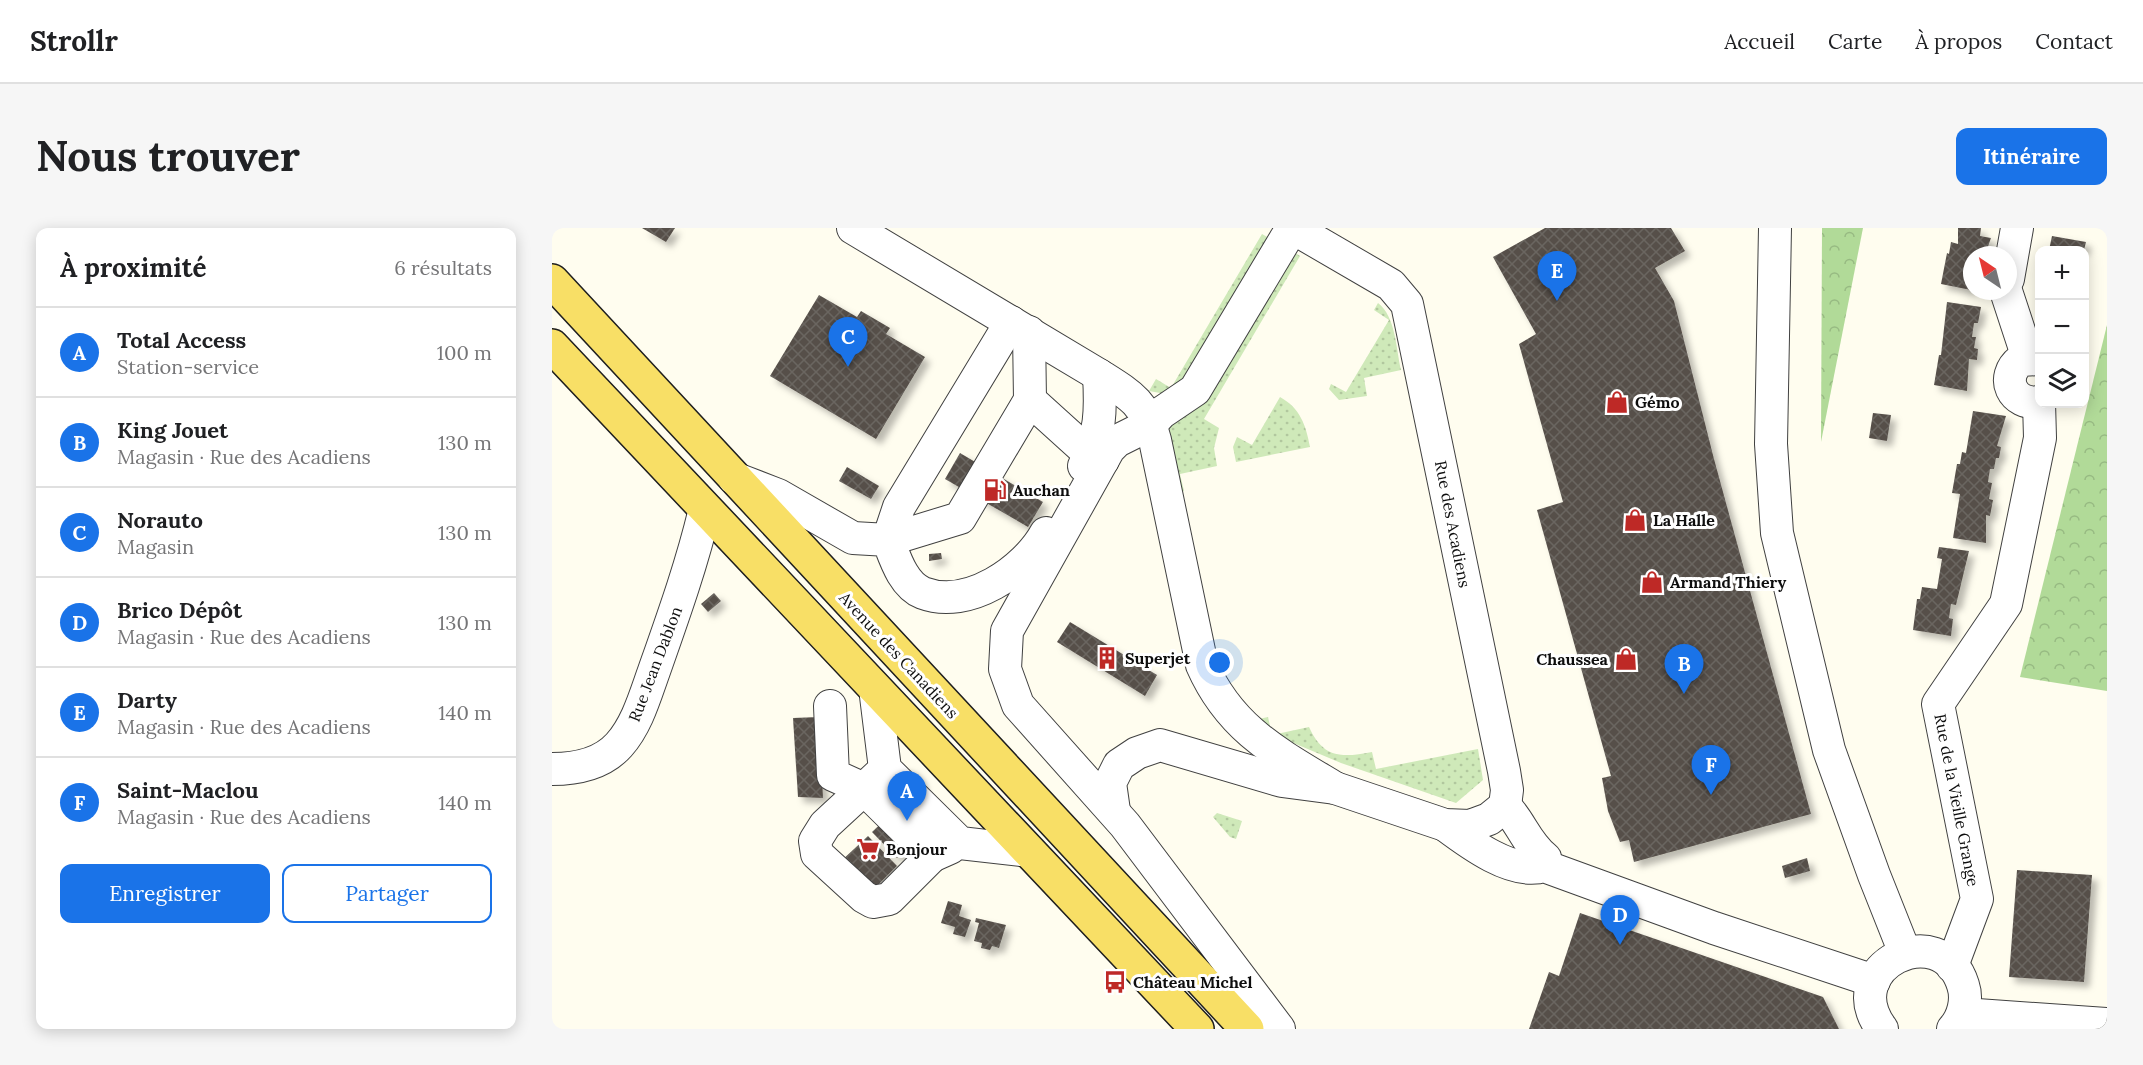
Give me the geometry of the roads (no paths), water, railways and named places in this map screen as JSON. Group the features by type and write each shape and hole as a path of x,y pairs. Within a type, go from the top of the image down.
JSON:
{"main road":[{"name":"Avenue des Canadiens","path":"552,281 1247,1029"},
{"path":"552,346 1197,1029"}],"street":[{"path":"853,228 1131,395 1143,409 1151,424 1202,665 1210,684 1235,719 1265,746 1335,788"},
{"path":"1020,327 899,507 888,540 900,571 922,593 958,597 1000,581 1037,549 1097,456 1117,441 1151,424 1161,413 1195,390 1292,228"},
{"name":"Rue des Acadiens","path":"1292,228 1391,285 1407,304 1504,771 1507,790 1505,806"},
{"path":"1775,228 1771,444 1777,534 1829,750 1905,953"},
{"path":"2014,246 2017,228"},
{"name":"Rue de la Vieille Grange","path":"2010,300 2034,358 2021,360 2011,371 2010,386 2018,398 2024,402 2035,402"},
{"path":"734,478 778,495 853,538 888,540 960,518 1030,399 1020,327"},
{"path":"1099,375 1102,416 1097,456 1007,631 1005,669 1018,705 1114,811 1279,1029"},
{"path":"1030,399 1083,448 1097,456"},
{"name":"Rue de la Vieille Grange","path":"1952,966 1977,899 1938,704 2006,604 2040,438 2039,408"},
{"name":"Rue Jean Dablon","path":"552,769 572,769 597,761 618,746 632,726 678,604 705,508"},
{"path":"875,688 875,779 932,856"},
{"path":"830,706 833,775 875,779 960,843 1029,851"},
{"path":"1114,811 1110,783 1119,765 1137,753 1161,745 1282,781 1335,788 1445,825 1470,826 1489,819 1505,806 1517,818 1532,848 1545,858 1544,866"},
{"path":"875,779 825,825 815,841 817,854 864,897 873,902 889,899 932,856 960,843"},
{"path":"1445,825 1482,853 1532,870 1544,866 1714,928 1874,981"},
{"path":"1882,1029 1871,1008 1874,981 1881,969 1892,959 1905,953 1930,953 1952,966 1964,988 1958,1021 2107,1024"}],"place":[{"name":"Darty","path":"1557,301"},
{"name":"Norauto","path":"848,367"},
{"name":"Gémo","path":"1617,402"},
{"name":"Auchan","path":"995,490"},
{"name":"La Halle","path":"1635,520"},
{"name":"Armand Thiery","path":"1652,582"},
{"name":"Superjet","path":"1107,658"},
{"name":"Chaussea","path":"1626,659"},
{"name":"King Jouet","path":"1684,694"},
{"name":"Saint-Maclou","path":"1711,795"},
{"name":"Total Access","path":"907,821"},
{"name":"Bonjour","path":"868,849"},
{"name":"Brico Dépôt","path":"1620,945"},
{"name":"Château Michel","path":"1115,982"}]}
